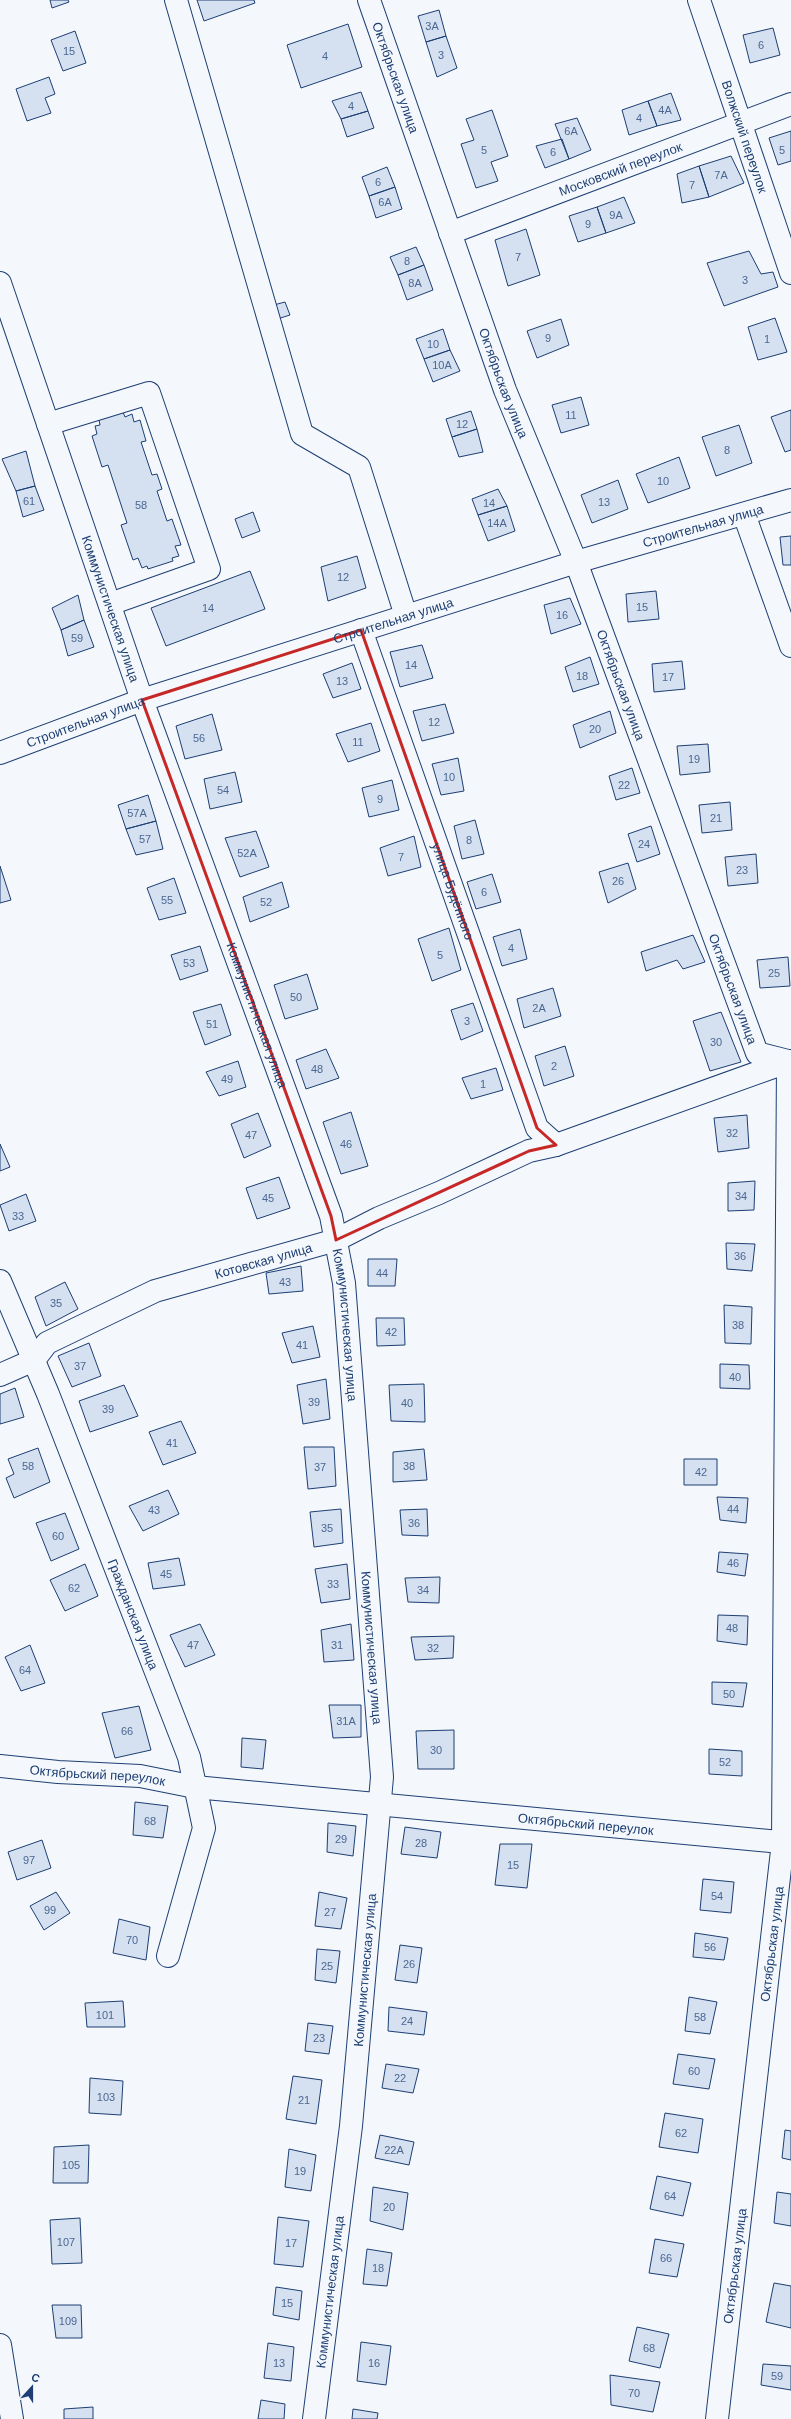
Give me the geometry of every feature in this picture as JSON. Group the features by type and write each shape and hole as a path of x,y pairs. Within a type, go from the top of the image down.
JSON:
{"street":[{"path":"176,0 302,434 359,467 406,616"},
{"name":"Октябрьская улица","path":"369,0 505,390 576,562 758,1053 790,1061 787,1842 717,2419"},
{"name":"Волжский переулок","path":"699,0 739,125 791,273"},
{"name":"Московский переулок","path":"450,233 739,125 791,104"},
{"name":"Коммунистическая улица","path":"0,283 142,700 330,1216 344,1283 382,1778 351,2126 314,2419"},
{"path":"48,424 149,393 152,400 209,568 110,604"},
{"name":"Строительная улица","path":"0,754 142,700 576,562 791,500"},
{"path":"744,514 791,646"},
{"name":"улица Будённого","path":"361,630 537,1128 556,1145"},
{"name":"Котовская улица","path":"34,1360 47,1343 155,1291 336,1240 379,1218 439,1194 529,1151 556,1145 790,1061"},
{"name":"Гражданская улица","path":"0,1281 34,1360 186,1750 204,1828 168,1956"},
{"path":"0,1374 34,1360"},
{"name":"Октябрьский переулок","path":"0,1766 58,1772 140,1776 195,1787 787,1842"},
{"path":"0,2346 12,2419"}],"highlighted area":[{"path":"361,630 537,1128 556,1145 529,1151 336,1240 331,1216 142,700"}],"building":[{"path":"50,0 68,0 69,2 52,8"},
{"path":"197,0 254,0 255,3 204,21"},
{"path":"439,10 446,36 426,42 418,16"},
{"path":"348,24 362,67 301,88 287,45"},
{"path":"773,28 780,55 750,63 743,35"},
{"path":"75,31 86,63 63,71 51,40"},
{"path":"446,36 457,68 437,77 426,42"},
{"path":"49,77 55,94 45,98 51,113 27,121 16,89"},
{"path":"361,92 368,111 341,119 332,101"},
{"path":"671,93 681,120 657,126 648,101"},
{"path":"648,101 657,126 629,135 622,110"},
{"path":"492,110 508,156 491,162 498,181 476,188 461,144 474,140 466,119"},
{"path":"368,111 374,128 347,137 341,119"},
{"path":"577,118 591,150 569,159 555,124"},
{"path":"791,131 791,161 778,165 769,138"},
{"path":"562,139 569,159 545,168 536,146"},
{"path":"731,156 744,183 709,197 699,166"},
{"path":"699,166 709,197 682,203 677,174"},
{"path":"387,167 395,187 369,196 362,177"},
{"path":"395,187 402,209 376,218 369,196"},
{"path":"624,197 635,223 606,233 597,207"},
{"path":"597,207 606,233 578,242 569,216"},
{"path":"526,229 540,275 508,286 495,240"},
{"path":"416,247 424,265 398,275 390,257"},
{"path":"749,251 761,274 773,272 778,287 724,306 707,263"},
{"path":"424,265 433,290 407,300 398,275"},
{"path":"285,302 290,315 274,320 270,306"},
{"path":"775,318 787,352 758,360 748,327"},
{"path":"561,319 569,345 537,358 527,331"},
{"path":"443,329 450,350 424,359 416,339"},
{"path":"450,350 460,371 433,382 424,359"},
{"path":"581,397 589,425 561,433 552,405"},
{"path":"791,410 791,450 785,452 771,417"},
{"path":"471,411 477,429 452,437 446,419"},
{"path":"123,412 125,417 132,414 134,422 140,420 146,441 141,442 152,475 157,474 162,489 157,491 167,521 172,519 181,545 175,546 179,556 172,558 173,561 148,569 147,566 142,568 138,558 133,560 121,525 127,523 108,465 102,467 92,436 97,434 95,426 100,425 99,420"},
{"path":"739,425 752,463 716,476 702,437"},
{"path":"477,429 483,452 459,457 452,437"},
{"path":"26,451 35,486 16,491 2,459"},
{"path":"679,457 690,488 648,503 636,474"},
{"path":"618,480 628,509 592,523 581,495"},
{"path":"35,486 44,510 23,517 16,491"},
{"path":"498,489 507,506 478,515 472,499"},
{"path":"507,506 515,531 488,541 478,515"},
{"path":"253,512 260,531 242,538 235,519"},
{"path":"791,536 791,565 783,565 780,537"},
{"path":"357,556 366,588 328,601 321,567"},
{"path":"250,571 265,609 166,646 151,608"},
{"path":"656,591 659,619 628,622 626,594"},
{"path":"78,595 84,620 61,630 52,608"},
{"path":"570,598 581,624 551,634 544,605"},
{"path":"84,620 94,647 68,656 61,630"},
{"path":"422,645 433,678 400,687 390,652"},
{"path":"590,657 599,684 573,692 565,667"},
{"path":"682,661 685,689 654,692 652,664"},
{"path":"352,663 361,689 333,698 323,674"},
{"path":"445,704 454,733 422,741 413,711"},
{"path":"610,711 616,733 580,748 573,725"},
{"path":"212,714 222,750 185,759 176,726"},
{"path":"371,723 380,751 348,762 336,734"},
{"path":"708,744 710,772 680,775 677,746"},
{"path":"458,758 464,791 441,795 432,764"},
{"path":"632,768 640,793 616,800 609,776"},
{"path":"235,772 242,802 210,809 204,779"},
{"path":"392,780 399,810 369,817 362,788"},
{"path":"148,795 156,821 126,829 118,805"},
{"path":"730,802 732,830 702,833 699,805"},
{"path":"475,820 484,854 462,859 454,826"},
{"path":"156,821 163,849 136,855 126,829"},
{"path":"651,826 660,854 637,862 628,834"},
{"path":"256,831 269,867 240,877 225,838"},
{"path":"414,836 421,867 388,876 380,848"},
{"path":"756,854 758,883 728,886 725,857"},
{"path":"628,863 636,889 608,903 599,872"},
{"path":"0,866 11,900 0,903"},
{"path":"492,874 501,902 476,909 467,882"},
{"path":"174,878 186,913 159,920 147,888"},
{"path":"282,882 289,907 250,922 243,897"},
{"path":"449,928 461,970 432,981 418,939"},
{"path":"520,929 527,959 502,966 493,937"},
{"path":"693,935 705,962 683,969 677,960 646,971 641,952"},
{"path":"200,946 208,971 180,980 171,955"},
{"path":"788,957 790,986 760,988 757,960"},
{"path":"307,974 318,1009 285,1019 274,985"},
{"path":"553,988 561,1016 524,1028 517,999"},
{"path":"473,1003 483,1031 461,1040 451,1010"},
{"path":"221,1004 231,1035 205,1045 193,1012"},
{"path":"721,1012 741,1062 710,1071 693,1021"},
{"path":"565,1046 574,1076 544,1086 535,1056"},
{"path":"326,1049 339,1078 306,1089 296,1060"},
{"path":"238,1061 246,1087 219,1096 206,1072"},
{"path":"496,1068 503,1090 471,1099 462,1078"},
{"path":"351,1112 368,1166 341,1174 323,1122"},
{"path":"258,1113 271,1146 244,1158 231,1124"},
{"path":"747,1115 749,1148 718,1152 714,1118"},
{"path":"0,1144 10,1167 0,1171"},
{"path":"279,1177 290,1208 257,1219 246,1188"},
{"path":"755,1181 754,1210 728,1211 728,1183"},
{"path":"26,1194 36,1221 9,1231 0,1205"},
{"path":"726,1243 755,1244 752,1271 727,1269"},
{"path":"368,1259 397,1259 395,1286 368,1286"},
{"path":"301,1266 303,1291 269,1294 266,1273"},
{"path":"65,1282 78,1309 46,1326 35,1297"},
{"path":"724,1305 752,1307 751,1344 725,1343"},
{"path":"376,1318 404,1318 405,1345 377,1346"},
{"path":"313,1326 320,1357 292,1363 282,1333"},
{"path":"89,1343 101,1376 72,1387 58,1356"},
{"path":"720,1364 749,1365 750,1389 720,1388"},
{"path":"326,1379 330,1419 303,1424 297,1385"},
{"path":"424,1384 425,1422 391,1421 389,1385"},
{"path":"124,1385 138,1416 90,1432 79,1401"},
{"path":"15,1388 24,1417 0,1424 0,1394"},
{"path":"181,1421 196,1453 163,1465 149,1432"},
{"path":"304,1447 334,1447 336,1486 308,1489"},
{"path":"38,1448 50,1482 14,1498 6,1478 14,1474 8,1459"},
{"path":"424,1449 427,1480 393,1482 393,1452"},
{"path":"684,1459 717,1459 717,1485 684,1485"},
{"path":"168,1490 179,1514 143,1531 129,1506"},
{"path":"717,1497 748,1498 746,1523 720,1520"},
{"path":"341,1509 343,1543 314,1547 310,1512"},
{"path":"427,1509 428,1536 402,1535 400,1510"},
{"path":"65,1513 79,1549 51,1561 36,1523"},
{"path":"719,1552 748,1554 745,1576 717,1572"},
{"path":"179,1558 185,1585 153,1589 148,1563"},
{"path":"85,1564 98,1596 65,1611 50,1580"},
{"path":"347,1564 350,1599 321,1603 315,1569"},
{"path":"440,1577 439,1603 408,1602 405,1578"},
{"path":"718,1615 748,1616 747,1645 717,1641"},
{"path":"200,1624 215,1655 185,1667 170,1635"},
{"path":"351,1624 354,1660 324,1662 321,1630"},
{"path":"454,1636 453,1658 415,1660 411,1637"},
{"path":"30,1645 45,1683 21,1691 5,1657"},
{"path":"712,1682 747,1683 743,1707 712,1704"},
{"path":"329,1705 361,1705 361,1737 333,1738"},
{"path":"139,1706 151,1750 115,1758 102,1713"},
{"path":"454,1730 454,1769 418,1769 416,1731"},
{"path":"242,1738 266,1740 263,1769 241,1767"},
{"path":"709,1749 742,1751 742,1776 709,1774"},
{"path":"135,1802 168,1806 163,1838 133,1835"},
{"path":"328,1823 356,1826 353,1856 327,1852"},
{"path":"405,1827 441,1832 437,1858 401,1854"},
{"path":"42,1840 51,1868 17,1880 8,1852"},
{"path":"500,1844 532,1844 527,1888 495,1885"},
{"path":"703,1879 734,1882 731,1913 700,1910"},
{"path":"56,1892 70,1913 44,1930 30,1906"},
{"path":"319,1892 347,1898 341,1929 315,1926"},
{"path":"119,1919 150,1927 146,1960 113,1953"},
{"path":"695,1933 728,1938 724,1960 693,1957"},
{"path":"400,1945 422,1948 417,1983 395,1980"},
{"path":"317,1949 340,1951 336,1983 315,1980"},
{"path":"689,1997 717,2002 710,2034 685,2031"},
{"path":"123,2001 125,2027 87,2027 85,2003"},
{"path":"389,2007 427,2012 424,2035 388,2031"},
{"path":"308,2023 333,2026 329,2054 305,2051"},
{"path":"678,2054 715,2059 709,2089 673,2084"},
{"path":"386,2064 419,2069 413,2093 382,2088"},
{"path":"293,2076 322,2080 316,2124 286,2119"},
{"path":"90,2078 123,2081 121,2115 89,2113"},
{"path":"665,2113 703,2119 698,2153 659,2147"},
{"path":"785,2130 791,2131 791,2160 782,2158"},
{"path":"380,2135 414,2142 409,2165 375,2158"},
{"path":"89,2145 88,2183 53,2183 54,2147"},
{"path":"289,2149 316,2155 311,2191 285,2187"},
{"path":"657,2176 691,2183 683,2216 650,2209"},
{"path":"373,2187 408,2193 403,2230 370,2221"},
{"path":"777,2192 791,2194 791,2226 774,2223"},
{"path":"278,2217 309,2221 303,2267 274,2264"},
{"path":"80,2218 82,2263 52,2264 50,2220"},
{"path":"655,2239 684,2244 677,2277 649,2273"},
{"path":"367,2249 392,2253 387,2286 363,2284"},
{"path":"774,2283 791,2286 791,2328 766,2322"},
{"path":"276,2287 302,2291 299,2320 273,2315"},
{"path":"52,2305 81,2305 82,2338 56,2338"},
{"path":"637,2327 669,2334 660,2368 629,2361"},
{"path":"361,2342 391,2346 386,2385 357,2381"},
{"path":"268,2343 294,2347 291,2381 264,2378"},
{"path":"763,2364 791,2366 791,2390 761,2385"},
{"path":"610,2375 660,2382 653,2412 611,2405"},
{"path":"261,2400 285,2404 284,2419 258,2419"},
{"path":"93,2407 93,2419 64,2419 64,2409"},
{"path":"353,2409 378,2413 377,2419 352,2419"}]}
